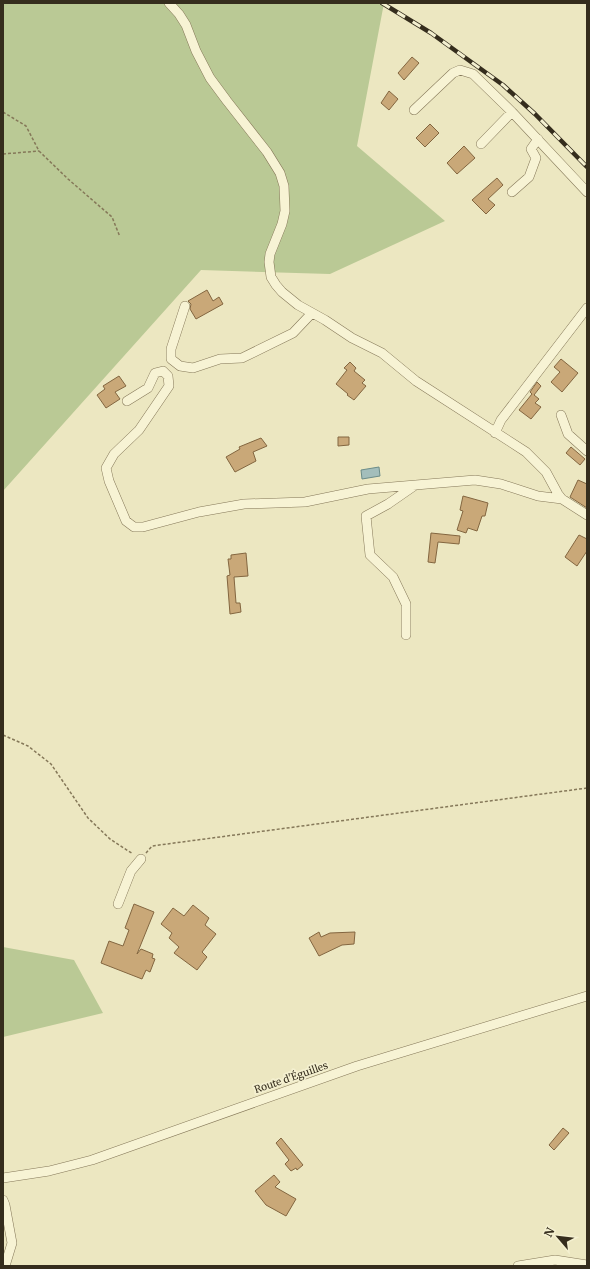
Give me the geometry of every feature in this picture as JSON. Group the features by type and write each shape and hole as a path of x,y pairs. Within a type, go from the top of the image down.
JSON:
{"street":[{"path":"169,3 186,25 196,51 210,78 267,152 280,173 284,186 285,211 282,224 270,254 269,262 271,277 282,292 298,305 325,320 352,338 382,353 416,381 476,418 495,433 526,452 540,465 562,499 587,515"},
{"path":"414,110 453,73 460,70 473,74 512,112 587,192"},
{"path":"481,144 512,112"},
{"path":"512,192 529,177 536,158 531,149 538,139"},
{"path":"185,306 171,349 171,359 180,366 193,368 220,359 242,358 293,332 312,313"},
{"path":"495,433 501,420 587,308"},
{"path":"127,401 148,388 154,373 163,371 168,376 169,386 139,430 114,454 106,468 109,481 126,521 134,527 142,527 199,512 244,504 305,502 368,489 475,480 501,484 538,496 562,499"},
{"path":"560,415 568,434 587,451"},
{"path":"406,635 406,604 393,577 370,555 366,516 388,504 415,485"},
{"path":"118,904 131,871 141,859"},
{"name":"Route d'Éguilles","path":"3,1178 49,1171 92,1160 357,1066 587,996"},
{"path":"3,1200 6,1205 12,1242 5,1266"},
{"path":"518,1266 555,1260 587,1265"}],"path":[{"path":"3,112 26,126 39,151 68,179 112,217 120,237"},
{"path":"3,154 39,151"},
{"path":"3,735 28,746 51,764 88,818 110,839 141,859 152,846 587,788"}],"green space":[{"path":"3,3 384,3 357,146 445,221 330,274 201,270 3,491"},
{"path":"3,947 74,960 103,1013 3,1037"}],"water":[{"path":"379,467 380,476 362,479 361,470"}],"building":[{"path":"412,57 419,63 404,80 398,73"},
{"path":"389,91 398,99 389,110 381,103"},
{"path":"430,124 439,133 425,147 416,138"},
{"path":"464,146 475,158 457,174 447,163"},
{"path":"497,178 503,185 488,199 495,205 486,214 472,200"},
{"path":"207,290 213,301 219,297 223,304 196,319 190,309 191,304 188,301"},
{"path":"561,359 578,373 562,392 551,382 560,372 554,367"},
{"path":"350,362 356,368 354,371 365,380 362,383 366,386 354,400 336,384 347,370 344,368"},
{"path":"119,376 126,386 115,392 120,399 106,408 97,395 105,389 103,386"},
{"path":"537,382 541,386 534,395 539,399 535,403 541,407 531,419 519,410 532,394 530,392"},
{"path":"338,437 349,437 349,445 338,446"},
{"path":"261,438 267,446 253,452 256,461 235,472 226,457 240,449 239,447"},
{"path":"571,447 585,459 580,465 566,453"},
{"path":"578,480 587,484 587,508 570,497"},
{"path":"463,496 488,503 485,516 482,516 477,531 468,528 466,533 457,530 463,511 460,510"},
{"path":"431,533 460,536 459,544 438,542 435,563 428,562"},
{"path":"579,535 587,539 587,551 577,566 565,557"},
{"path":"246,553 248,576 234,577 236,603 240,603 241,612 230,614 227,576 230,575 228,559 231,559 231,555"},
{"path":"134,904 154,912 137,954 141,949 153,954 152,958 155,959 150,972 146,970 142,979 101,963 109,941 123,946 129,930 125,928"},
{"path":"193,905 209,918 205,925 216,934 202,952 207,957 197,970 174,953 179,947 169,938 172,933 161,924 173,908 184,916"},
{"path":"319,932 321,937 330,933 355,932 354,944 342,945 319,956 309,938"},
{"path":"563,1128 569,1133 554,1150 549,1145"},
{"path":"281,1138 303,1165 297,1170 296,1168 291,1171 285,1164 289,1160 276,1143"},
{"path":"274,1175 280,1182 275,1187 296,1199 286,1216 266,1205 255,1191"}],"railway":[{"path":"382,3 431,33 503,85 535,114 587,167"}]}
